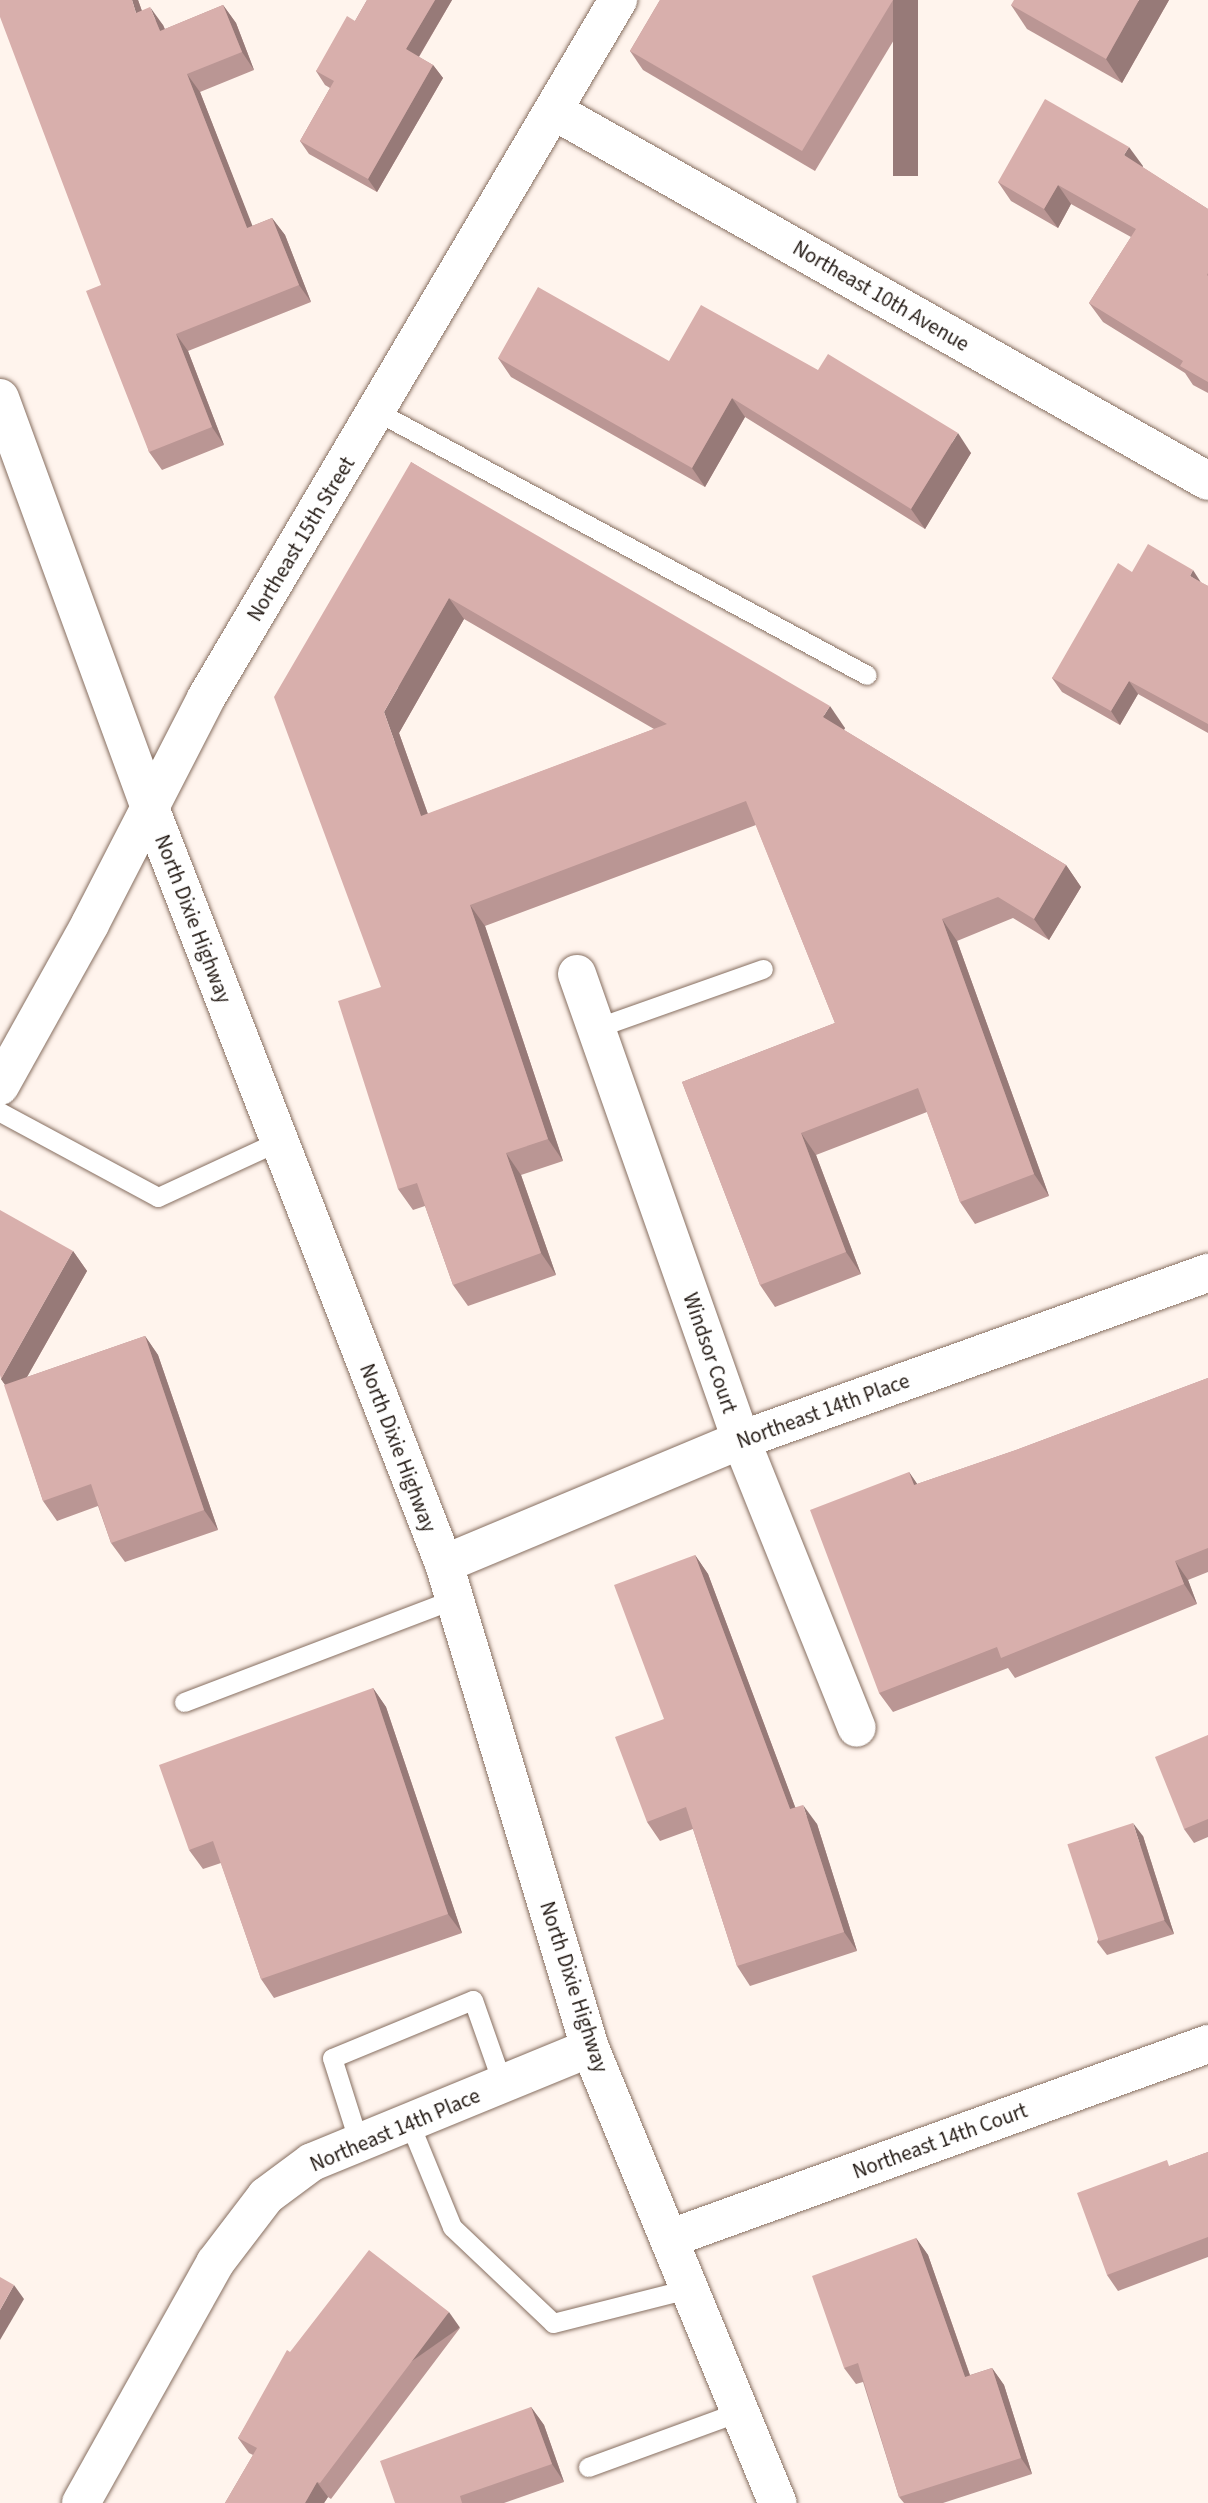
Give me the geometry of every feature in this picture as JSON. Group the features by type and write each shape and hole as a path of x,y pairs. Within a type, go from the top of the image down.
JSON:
{"street":[{"name":"Northeast 15th Street","path":"0,1086 150,808 206,698 618,0"},
{"name":"Northeast 10th Avenue","path":"554,111 1208,481"},
{"name":"North Dixie Highway","path":"0,398 150,808 449,1581 590,2048 671,2238 778,2503"},
{"name":"Windsor Court","path":"577,974 741,1440 857,1728"},
{"name":"Northeast 14th Place","path":"449,1581 741,1440 1208,1273"},
{"name":"Northeast 14th Court","path":"671,2238 1208,2044"},
{"name":"Northeast 14th Place","path":"81,2503 215,2263 266,2196 312,2162 590,2048"}],"lane":[{"path":"376,411 867,675"},
{"path":"596,1028 763,969"},
{"path":"0,1112 159,1197 279,1141"},
{"path":"184,1702 449,1581"},
{"path":"359,2143 332,2058 473,2000 503,2085"},
{"path":"409,2122 452,2227 553,2323 691,2288"},
{"path":"588,2467 741,2411"}],"building":[{"path":"0,0 132,0 136,13 150,7 160,31 223,5 242,52 187,74 247,228 272,218 299,285 176,334 212,427 149,452 86,291 101,285 0,17"},
{"path":"367,0 435,0 406,49 433,65 368,179 300,141 334,81 316,71 347,16 355,21"},
{"path":"660,0 893,0 802,151 630,51"},
{"path":"1014,0 1139,0 1106,59 1011,5"},
{"path":"1045,99 1129,147 1124,155 1208,209 1208,382 1180,366 1183,361 1089,303 1136,229 1058,185 1044,209 998,182"},
{"path":"538,287 669,361 701,305 818,370 828,354 958,433 911,509 732,398 692,468 498,358"},
{"path":"411,462 830,706 823,717 1066,865 1034,919 998,897 942,919 1034,1174 960,1202 918,1088 801,1133 846,1252 760,1285 682,1082 835,1023 746,801 470,905 548,1139 506,1153 541,1253 453,1285 417,1183 398,1189 338,1001 381,987 274,697","holes":["449,598 667,724 421,816 384,712"]},
{"path":"1148,544 1193,570 1190,576 1208,586 1208,724 1129,681 1111,711 1052,678 1118,563 1132,572"},
{"path":"0,1210 73,1251 1,1379 0,1375"},
{"path":"145,1336 204,1510 111,1543 91,1484 43,1501 4,1385"},
{"path":"1208,1378 1208,1548 1175,1561 1184,1584 1001,1658 997,1647 879,1693 810,1510 909,1472 914,1485"},
{"path":"695,1555 790,1809 803,1805 844,1932 737,1966 686,1807 647,1822 615,1737 664,1719 614,1585"},
{"path":"373,1688 448,1914 261,1979 213,1841 189,1850 159,1765"},
{"path":"1208,1735 1208,1819 1184,1829 1155,1757"},
{"path":"1133,1823 1165,1920 1099,1941 1067,1844"},
{"path":"1208,2152 1208,2237 1107,2275 1077,2193 1167,2160 1169,2166"},
{"path":"916,2238 965,2377 992,2368 1021,2458 899,2497 858,2363 844,2368 812,2276"},
{"path":"369,2250 449,2312 320,2483 317,2482 305,2503 225,2503 257,2448 238,2438 287,2350 290,2352"},
{"path":"0,2277 14,2285 0,2310"},
{"path":"531,2407 552,2464 460,2496 462,2503 395,2503 380,2461"}]}
